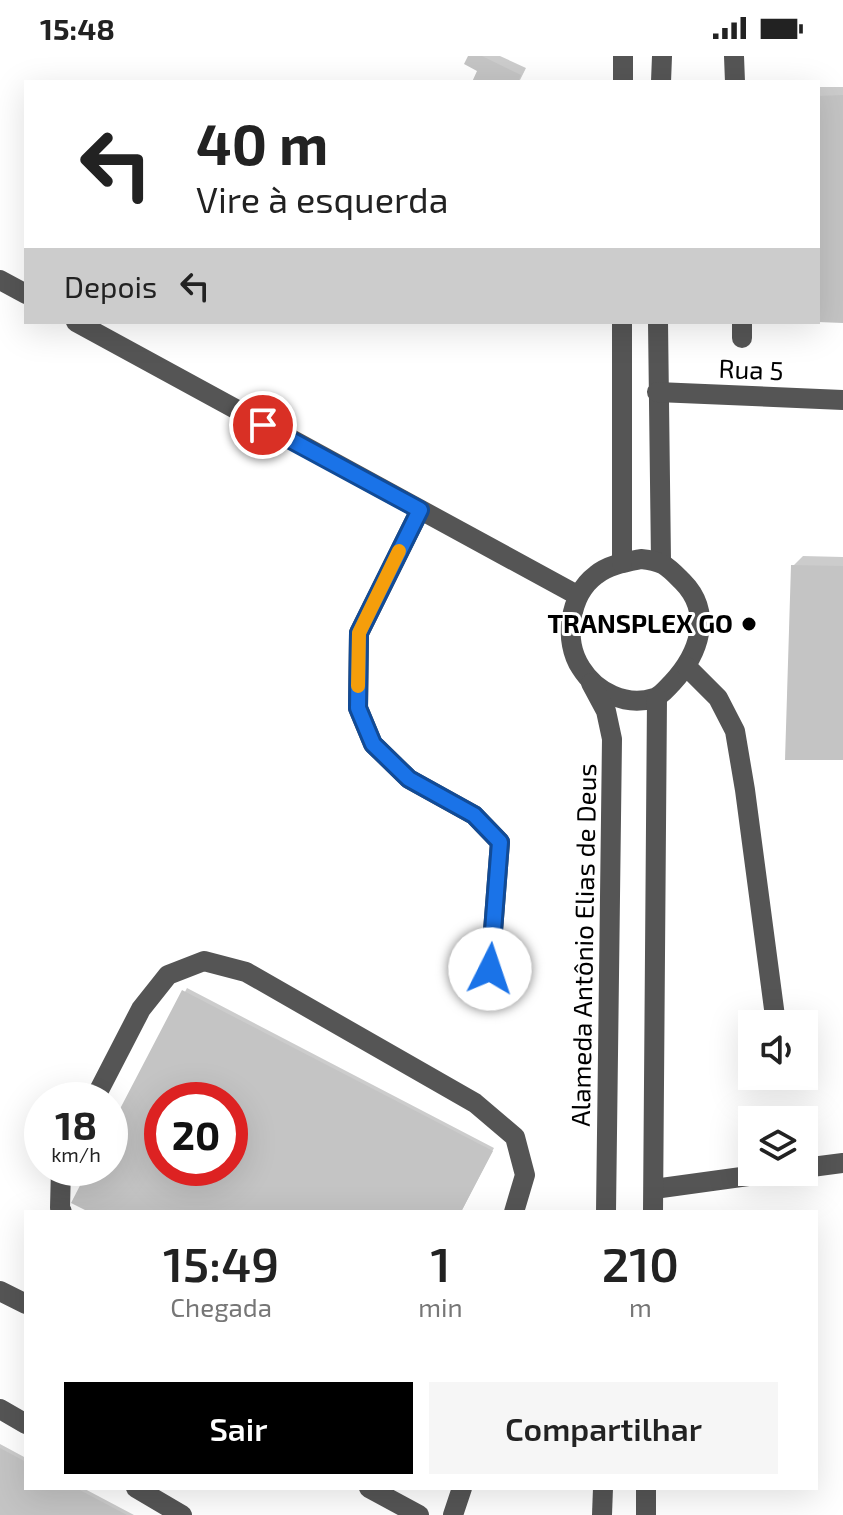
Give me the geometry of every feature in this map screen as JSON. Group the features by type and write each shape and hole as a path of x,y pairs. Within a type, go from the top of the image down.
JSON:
{"street":[{"path":"623,56 623,80"},
{"path":"661,80 662,56"},
{"path":"734,56 735,80"},
{"path":"0,280 24,293"},
{"path":"80,324 577,595"},
{"path":"622,324 622,563"},
{"path":"658,324 661,561"},
{"name":"Rua 5","path":"657,392 843,400"},
{"path":"420,510 359,633 358,708 373,744 409,779 474,815 500,842 490,969"},
{"path":"641,559 661,561 685,585 700,608 701,634 687,667 657,698 631,701 591,683 575,659 570,633 577,595 596,574 622,563 641,559"},
{"path":"687,667 718,698 735,731 774,1010"},
{"name":"Alameda Antônio Elias de Deus","path":"591,683 606,711 612,739 606,1210"},
{"path":"653,1210 657,698"},
{"path":"103,1082 141,1009 168,975 204,961 246,972 475,1103 515,1137 525,1175 515,1210"},
{"path":"818,1166 843,1163"},
{"path":"654,1189 738,1177"},
{"path":"61,1186 61,1210"},
{"path":"0,1291 24,1303"},
{"path":"0,1409 24,1423"},
{"path":"139,1490 182,1515"},
{"path":"373,1490 419,1515"},
{"path":"453,1515 461,1490"},
{"path":"602,1515 603,1490"},
{"path":"646,1490 646,1515"}],"building":[{"path":"468,56 482,56 521,75 519,80 473,80 477,71 464,64"},
{"path":"843,95 843,323 820,322 820,96"},
{"path":"791,565 843,566 843,760 785,760"},
{"path":"182,990 493,1151 462,1210 85,1210 71,1203 80,1186 128,1186 128,1094"},
{"path":"0,1448 24,1461 24,1490 80,1490 127,1515 0,1515"}],"slow traffic":[{"path":"358,686 359,633 399,551"}],"place":[{"name":"TRANSPLEX GO","path":"749,624"}],"route":[{"path":"263,425 420,510 359,633 358,708 373,744 409,779 474,815 500,842 490,969"}]}
